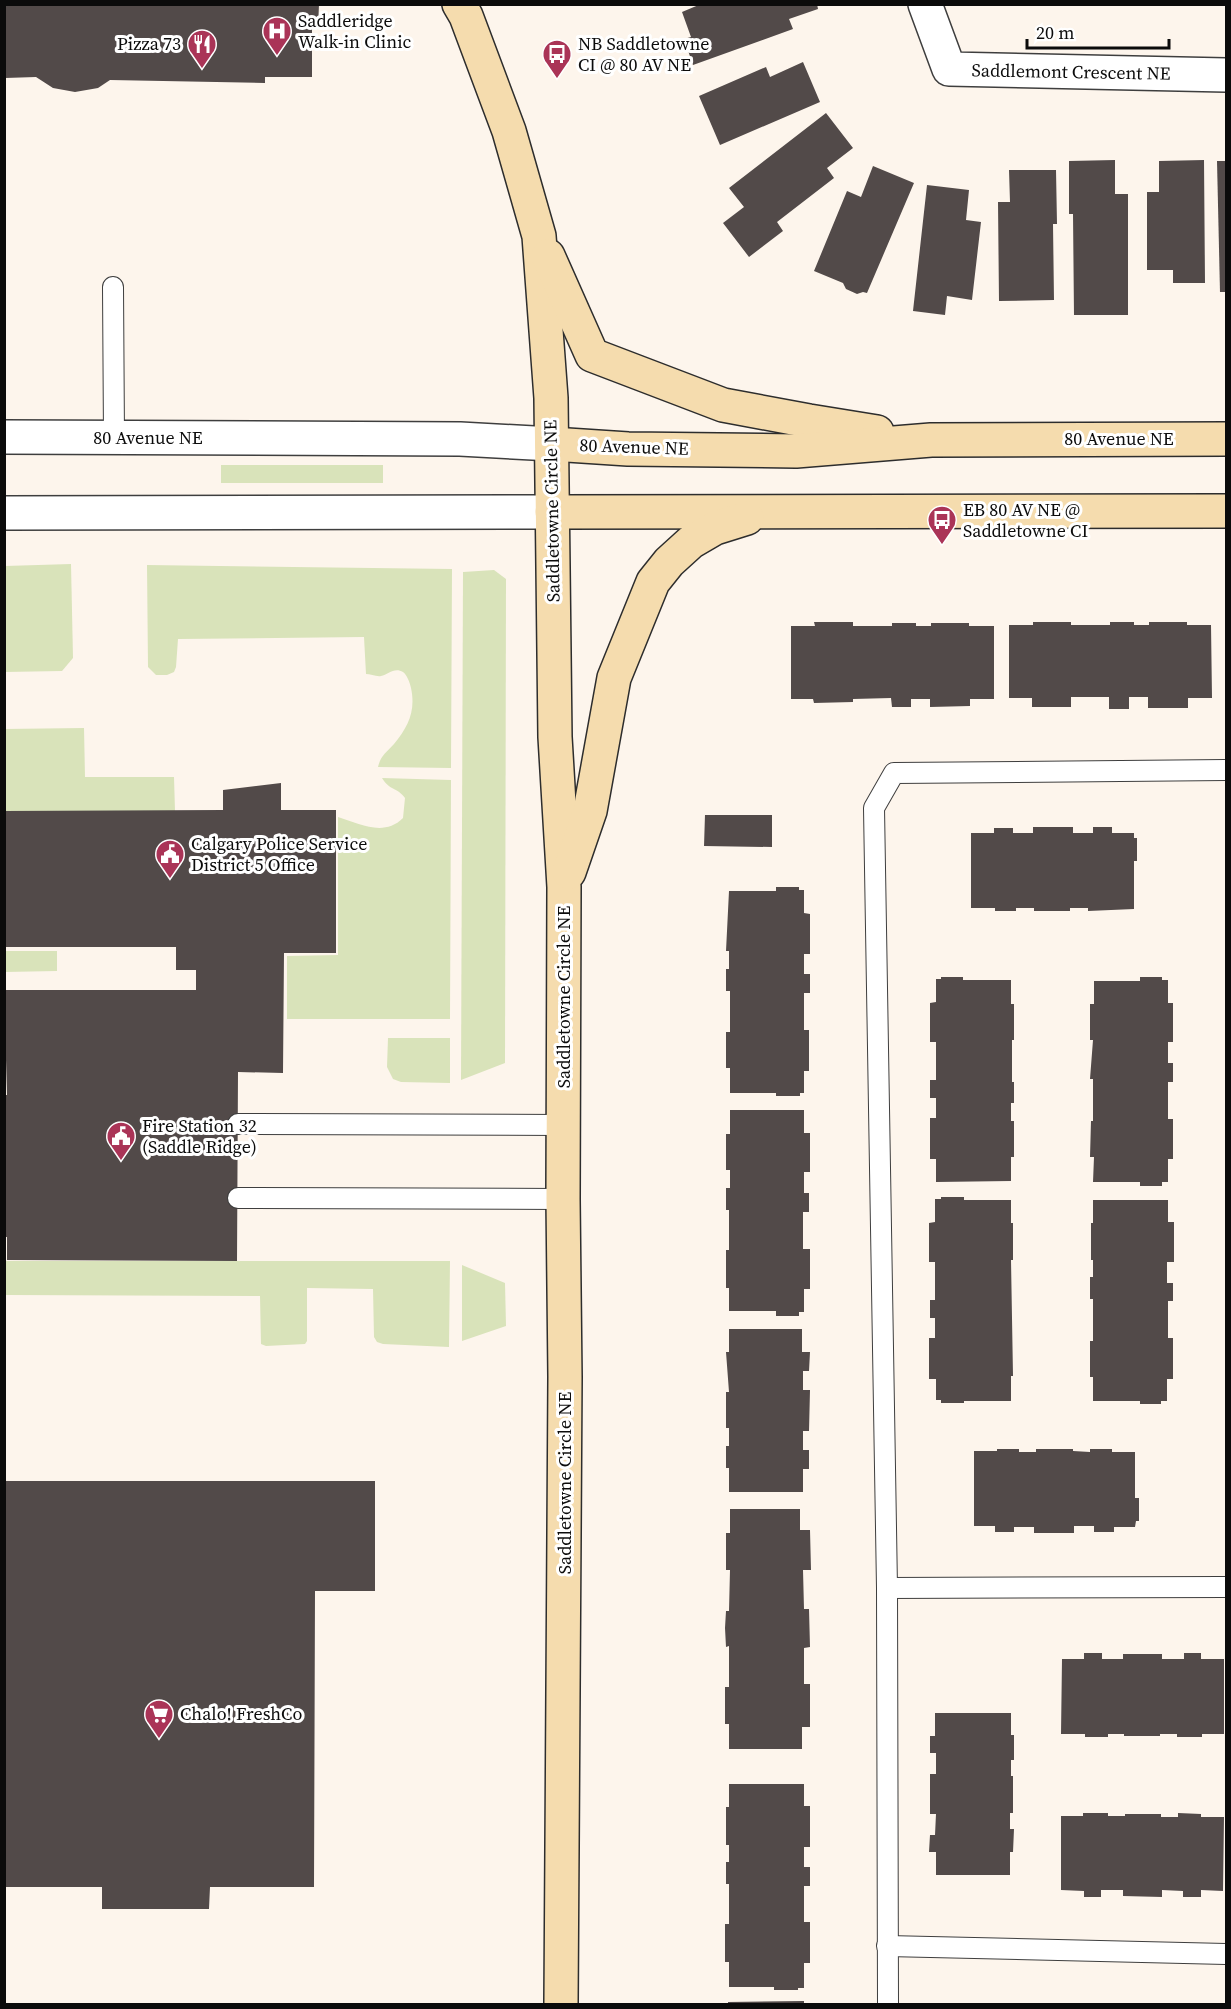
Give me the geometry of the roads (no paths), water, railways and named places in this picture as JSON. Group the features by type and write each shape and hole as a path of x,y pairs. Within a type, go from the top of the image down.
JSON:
{"main road":[{"name":"Saddletowne Circle NE","path":"459,4 466,16 509,131 539,236 551,398 555,737 564,887 565,1401 561,2004"},
{"path":"539,236 592,355 723,405 931,440"},
{"name":"80 Avenue NE","path":"552,444 628,449 796,452 931,440 1227,438"},
{"path":"564,887 590,811 614,678 653,582 669,562 691,542 716,528 769,511"},
{"path":"552,512 1227,511"}],"street":[{"name":"Saddlemont Crescent NE","path":"925,4 949,69 1227,75"},
{"name":"80 Avenue NE","path":"4,437 460,439 552,444"},
{"path":"4,513 552,512"}],"lane":[{"path":"113,287 114,438"},
{"path":"888,2004 887,1588 874,808 894,773 1227,770"},
{"path":"238,1124 564,1125"},
{"path":"238,1198 563,1199"},
{"path":"887,1588 1227,1587"},
{"path":"887,1946 1227,1954"}],"place":[{"name":"Saddleridge Walk-in Clinic","path":"277,56"},
{"name":"Pizza 73","path":"202,70"},
{"name":"NB Saddletowne CI @ 80 AV NE","path":"557,80"},
{"name":"EB 80 AV NE @ Saddletowne CI","path":"942,546"},
{"name":"Calgary Police Service District 5 Office","path":"170,880"},
{"name":"Fire Station 32 (Saddle Ridge)","path":"121,1162"},
{"name":"Chalo! FreshCo","path":"159,1740"}]}
